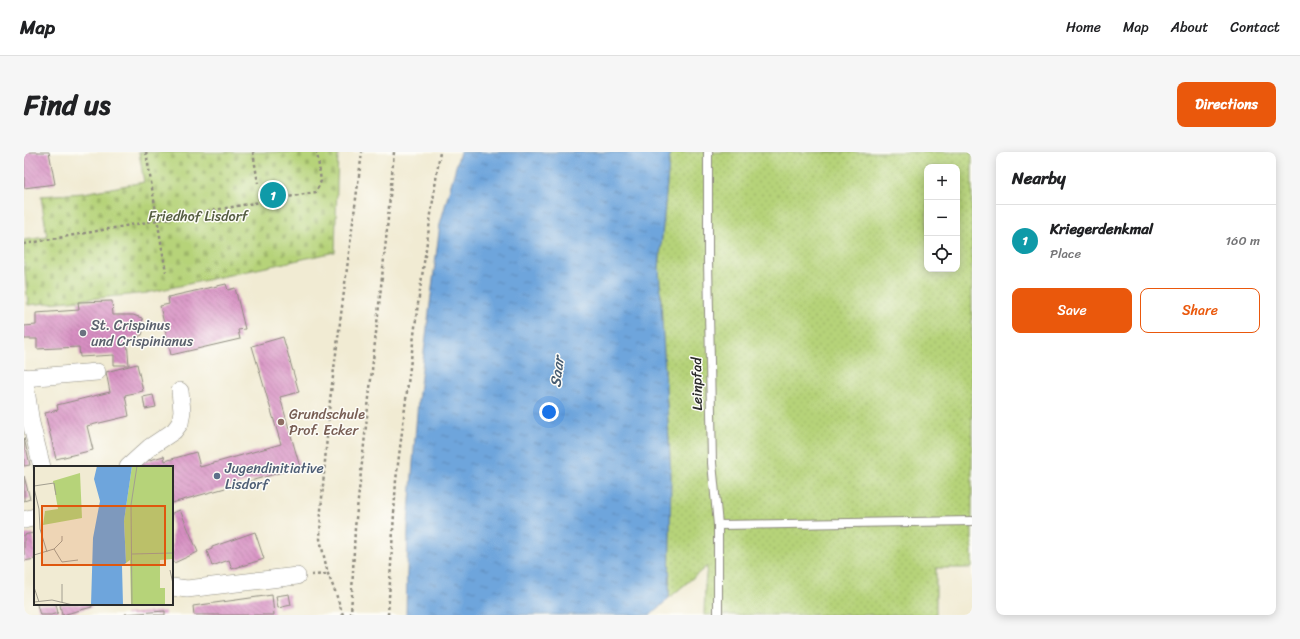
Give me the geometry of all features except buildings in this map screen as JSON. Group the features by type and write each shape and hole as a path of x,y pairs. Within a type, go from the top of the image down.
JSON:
{"street":[{"path":"42,466 31,422 24,378 97,372"},
{"path":"129,466 150,447 174,431 180,423 182,411 180,391"},
{"path":"24,520 34,517"},
{"path":"173,587 187,589 297,576"}],"lane":[{"name":"Leinpfad","path":"708,152 708,261 712,462 718,525 718,615"},
{"path":"718,525 972,521"}],"path":[{"path":"146,152 156,221 166,272"},
{"path":"253,152 258,183"},
{"path":"24,244 316,192 321,181 317,152"},
{"path":"343,615 328,574 320,539 321,510 330,400 362,152"},
{"path":"351,615 355,528 394,152"},
{"path":"388,615 396,480 417,311 440,152"}],"green space":[{"name":"Friedhof Lisdorf","path":"139,152 338,152 335,252 147,293 28,305 24,261 24,240 47,237 41,196 84,193 144,182"},
{"path":"670,152 972,152 972,568 936,568 936,615 704,615 707,566 669,598 671,474 659,268"}],"water":[{"name":"Saar","path":"460,152 670,152 659,268 671,475 669,598 651,615 406,615 408,525 418,400 440,224"}],"place":[{"name":"Kriegerdenkmal","path":"273,195"},
{"name":"St. Crispinus und Crispinianus","path":"83,333"},
{"name":"Grundschule Prof. Ecker","path":"281,422"},
{"name":"Jugendinitiative Lisdorf","path":"217,476"}]}
